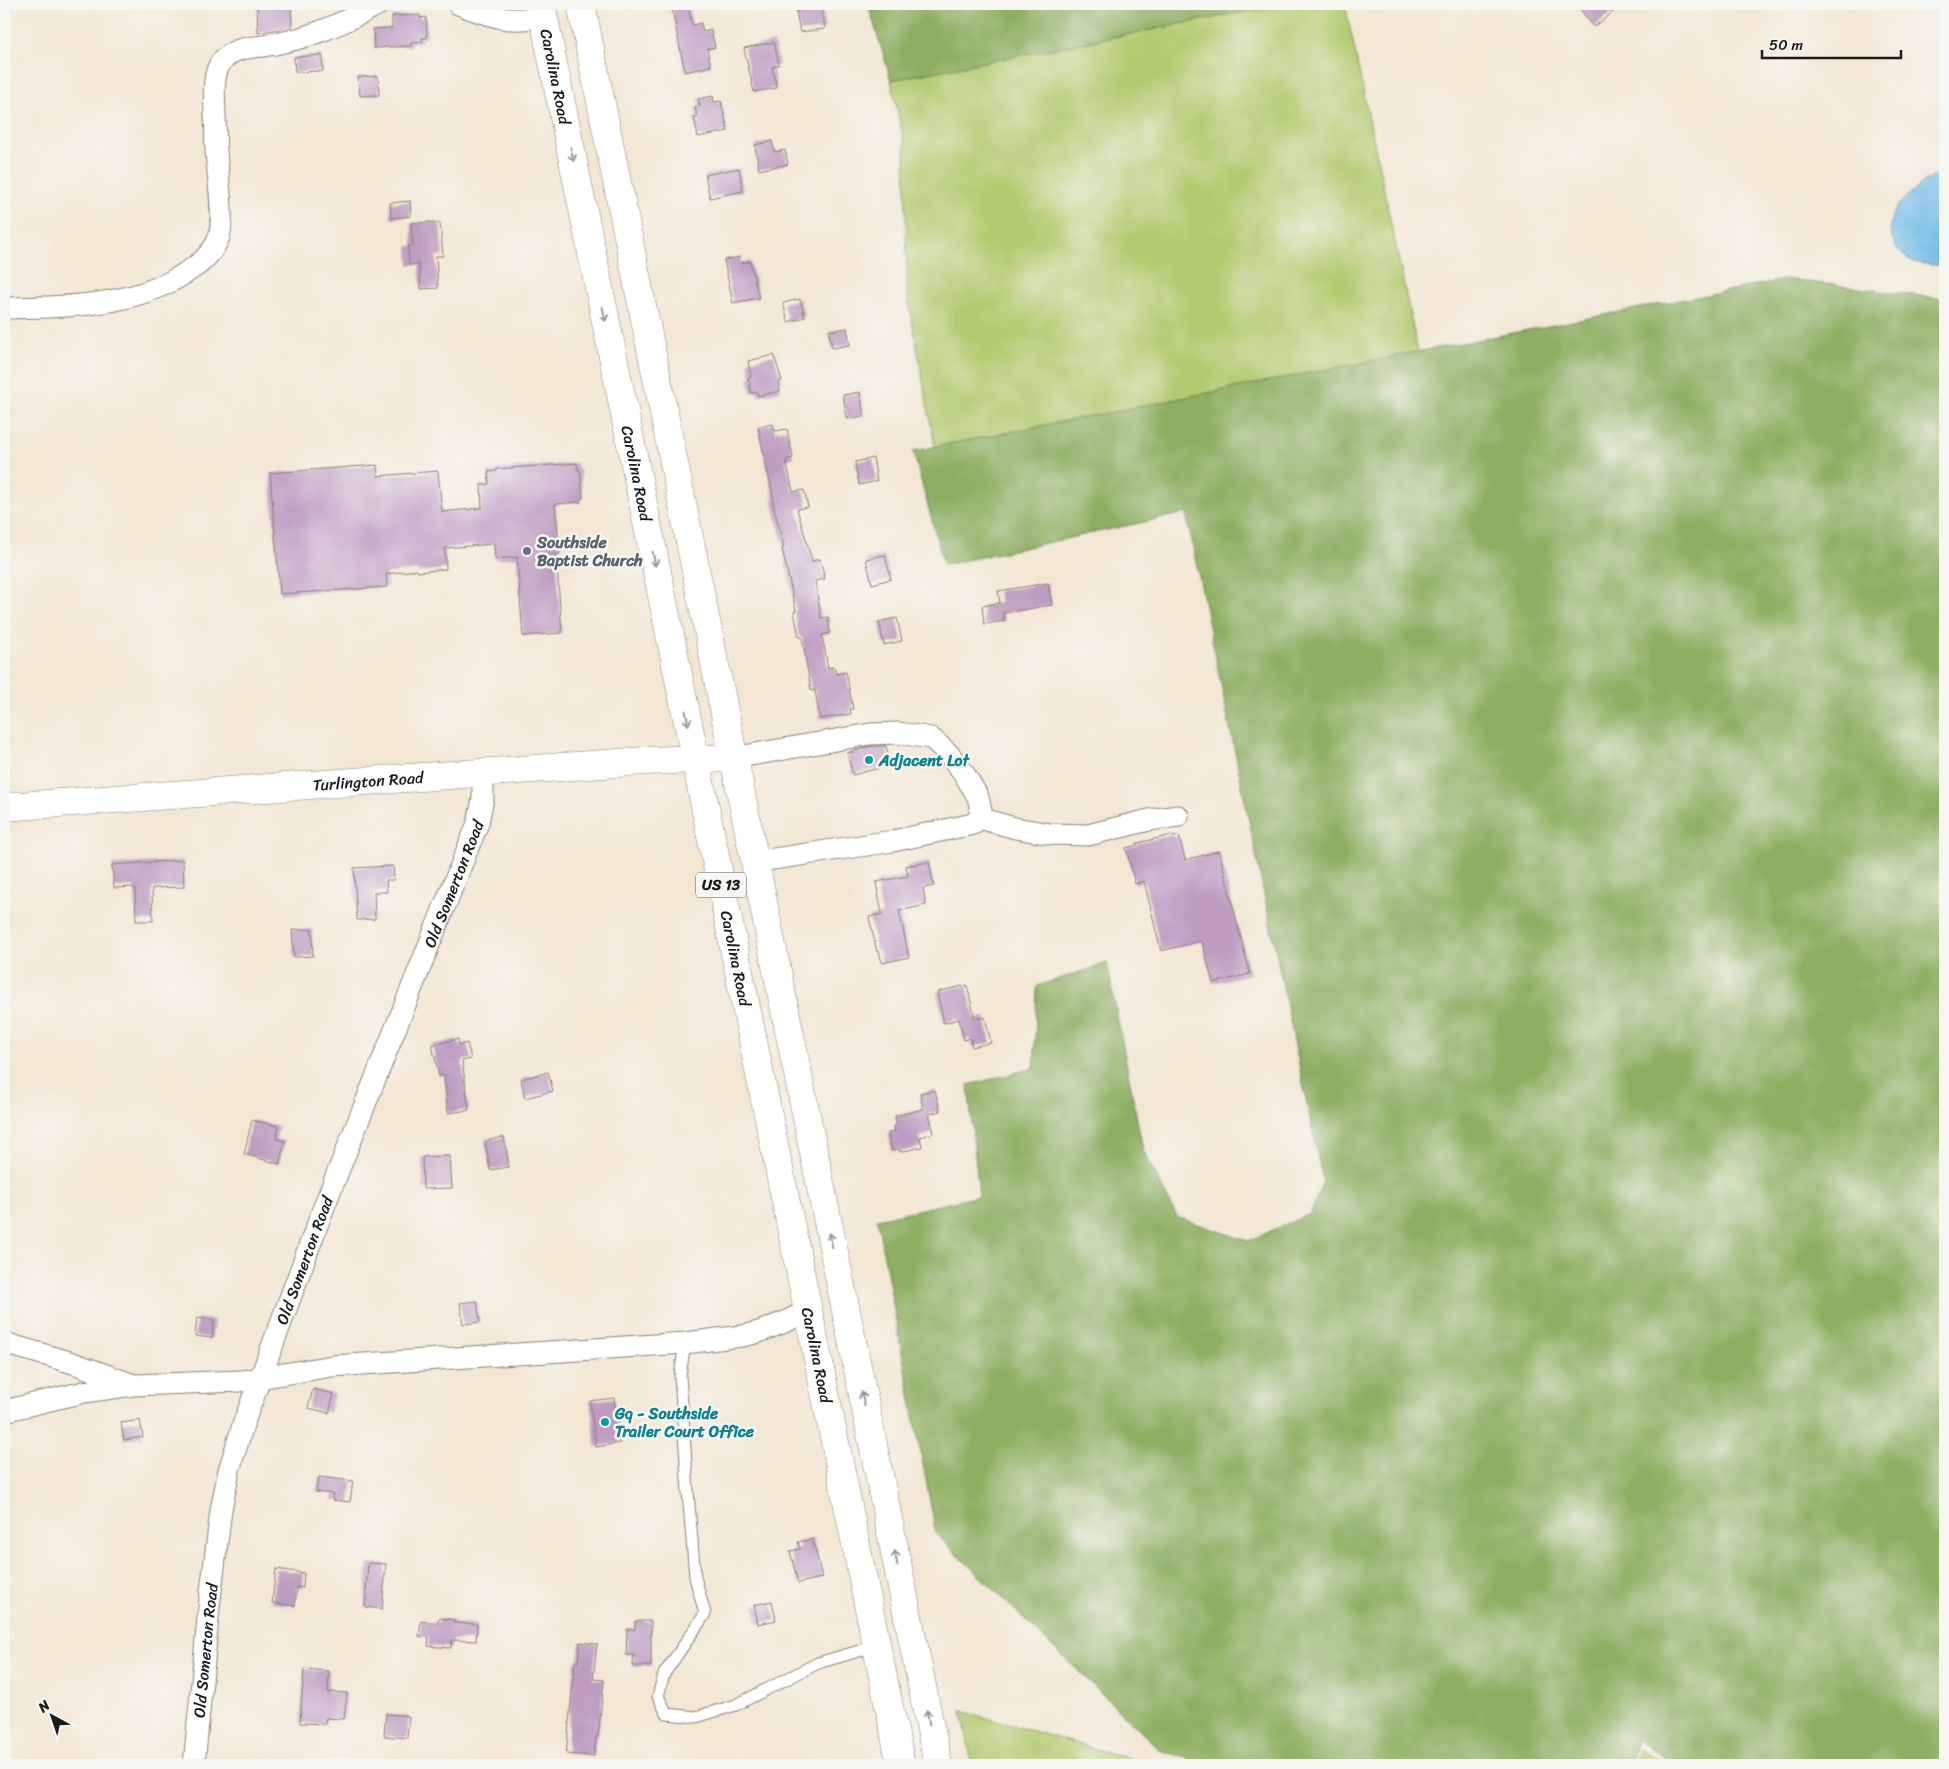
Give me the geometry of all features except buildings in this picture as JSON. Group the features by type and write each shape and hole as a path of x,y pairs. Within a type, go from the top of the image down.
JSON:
{"main road":[{"name":"US 13","path":"580,4 938,1765"},
{"name":"Carolina Road","path":"542,10 900,1765"},
{"name":"Turlington Road","path":"4,807 645,760 733,758"}],"street":[{"path":"4,308 88,304 133,295 168,283 184,275 202,262 220,235 221,204 216,149 215,100 217,72 220,63 234,50 277,44 316,34 346,22 379,4"},
{"path":"458,4 508,20 530,19 542,10"},
{"path":"733,758 870,734 898,733 930,738 948,753 963,772 978,797 981,812 979,818 973,824 893,841 754,862"},
{"name":"Old Somerton Road","path":"194,1765 208,1608 221,1510 234,1454 260,1377 325,1204 478,823 483,798 483,773"},
{"path":"979,818 1014,828 1051,834 1088,835 1150,820 1178,816"},
{"path":"4,1411 84,1392 134,1385 241,1381 332,1366 685,1343 742,1336 759,1332 787,1321 808,1310"},
{"path":"4,1343 73,1363 134,1385"}],"lane":[{"path":"685,1343 680,1376 688,1492 695,1577 705,1614 664,1674 658,1696 667,1714 696,1717 736,1705 818,1663 876,1646"}],"green space":[{"path":"868,4 1284,4 891,80"},
{"path":"1284,4 1345,4 1418,352 935,447 907,293 905,146 891,80"},
{"path":"1787,279 1945,299 1945,1765 1677,1765 1637,1740 1630,1765 1208,1765 1160,1750 936,1534 877,1219 979,1196 968,1085 1034,1068 1037,986 1107,963 1143,1150 1177,1217 1248,1241 1310,1214 1323,1182 1186,513 944,565 913,451"},
{"path":"962,1711 1152,1765 972,1765"},
{"path":"1639,1748 1666,1765 1634,1765"}],"water":[{"path":"1945,167 1945,266 1914,262 1896,247 1891,233 1892,218 1895,210 1905,198"}],"place":[{"name":"Southside Baptist Church","path":"527,551"},
{"name":"Adjacent Lot","path":"869,760"},
{"name":"Gq - Southside Trailer Court Office","path":"605,1422"}]}
